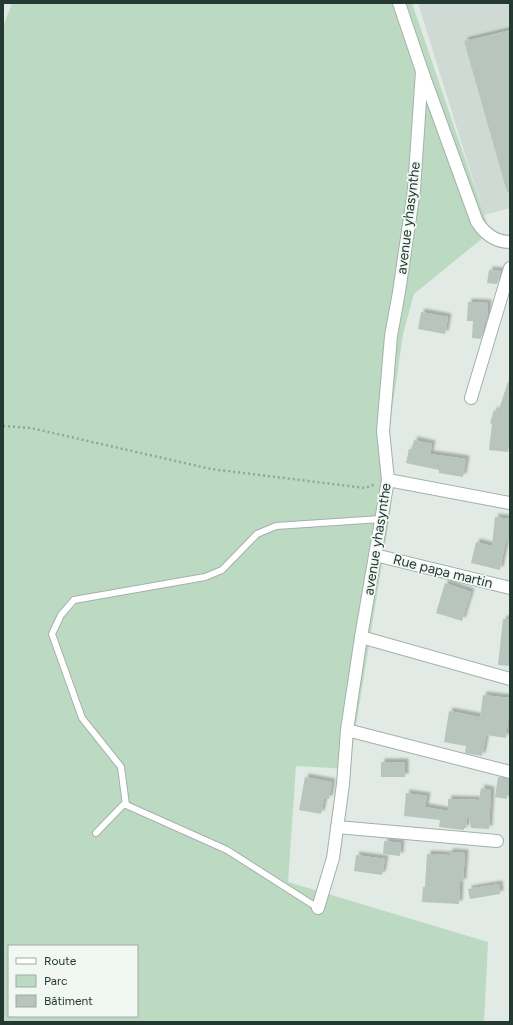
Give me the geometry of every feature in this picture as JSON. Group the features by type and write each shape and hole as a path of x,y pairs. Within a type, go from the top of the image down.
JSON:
{"street":[{"path":"399,3 477,222 491,237 510,242"},
{"name":"avenue yhasynthe","path":"318,908 333,858 343,784 347,730 361,637 388,480 383,431 391,336 414,190 422,71"},
{"path":"471,398 510,268"},
{"path":"388,480 510,503"},
{"name":"Rue papa martin","path":"375,555 510,588"},
{"path":"361,637 510,679"},
{"path":"347,730 510,772"},
{"path":"337,827 497,841"}],"lane":[{"path":"126,805 121,767 82,718 52,634 60,615 74,600 205,577 222,570 257,534 276,526 381,519"},
{"path":"96,833 124,804 227,850 318,908"}],"path":[{"path":"3,426 31,428 211,469 365,488 388,480"}],"shaded area":[{"path":"418,3 510,3 510,208 484,215"}],"green space":[{"path":"12,3 412,3 490,232 414,294 403,334 384,466 391,508 349,769 296,766 288,882 488,942 484,1022 3,1022 3,27"}],"building":[{"path":"510,30 510,192 507,192 464,41"},
{"path":"489,270 501,271 497,284 487,283"},
{"path":"468,302 488,303 487,318 481,339 472,338 473,321 467,321"},
{"path":"421,312 448,317 445,334 418,329"},
{"path":"508,382 510,382 510,441 508,452 489,450 492,424 490,423 494,410 498,412"},
{"path":"414,440 432,444 430,454 466,459 463,477 439,473 439,470 406,463 409,449 412,449"},
{"path":"495,517 510,519 509,541 506,540 500,570 471,563 476,542 492,546"},
{"path":"445,583 471,592 462,621 436,613"},
{"path":"503,619 510,619 510,666 498,665"},
{"path":"483,695 510,698 510,721 508,721 506,738 486,735 482,756 465,753 466,746 444,742 449,711 480,717"},
{"path":"381,762 405,762 405,777 381,777"},
{"path":"305,777 332,782 329,799 324,799 321,814 299,810"},
{"path":"498,777 510,779 507,799 495,797"},
{"path":"481,788 491,790 489,829 471,828 469,818 467,818 466,828 464,828 464,830 439,827 440,820 404,816 406,793 427,796 425,807 448,811 448,799 479,800"},
{"path":"384,841 401,843 400,856 383,854"},
{"path":"449,852 465,853 463,882 460,882 459,904 422,902 423,887 425,887 427,854 449,855"},
{"path":"356,855 385,859 382,875 354,871"},
{"path":"499,884 500,894 470,899 468,889"}]}
